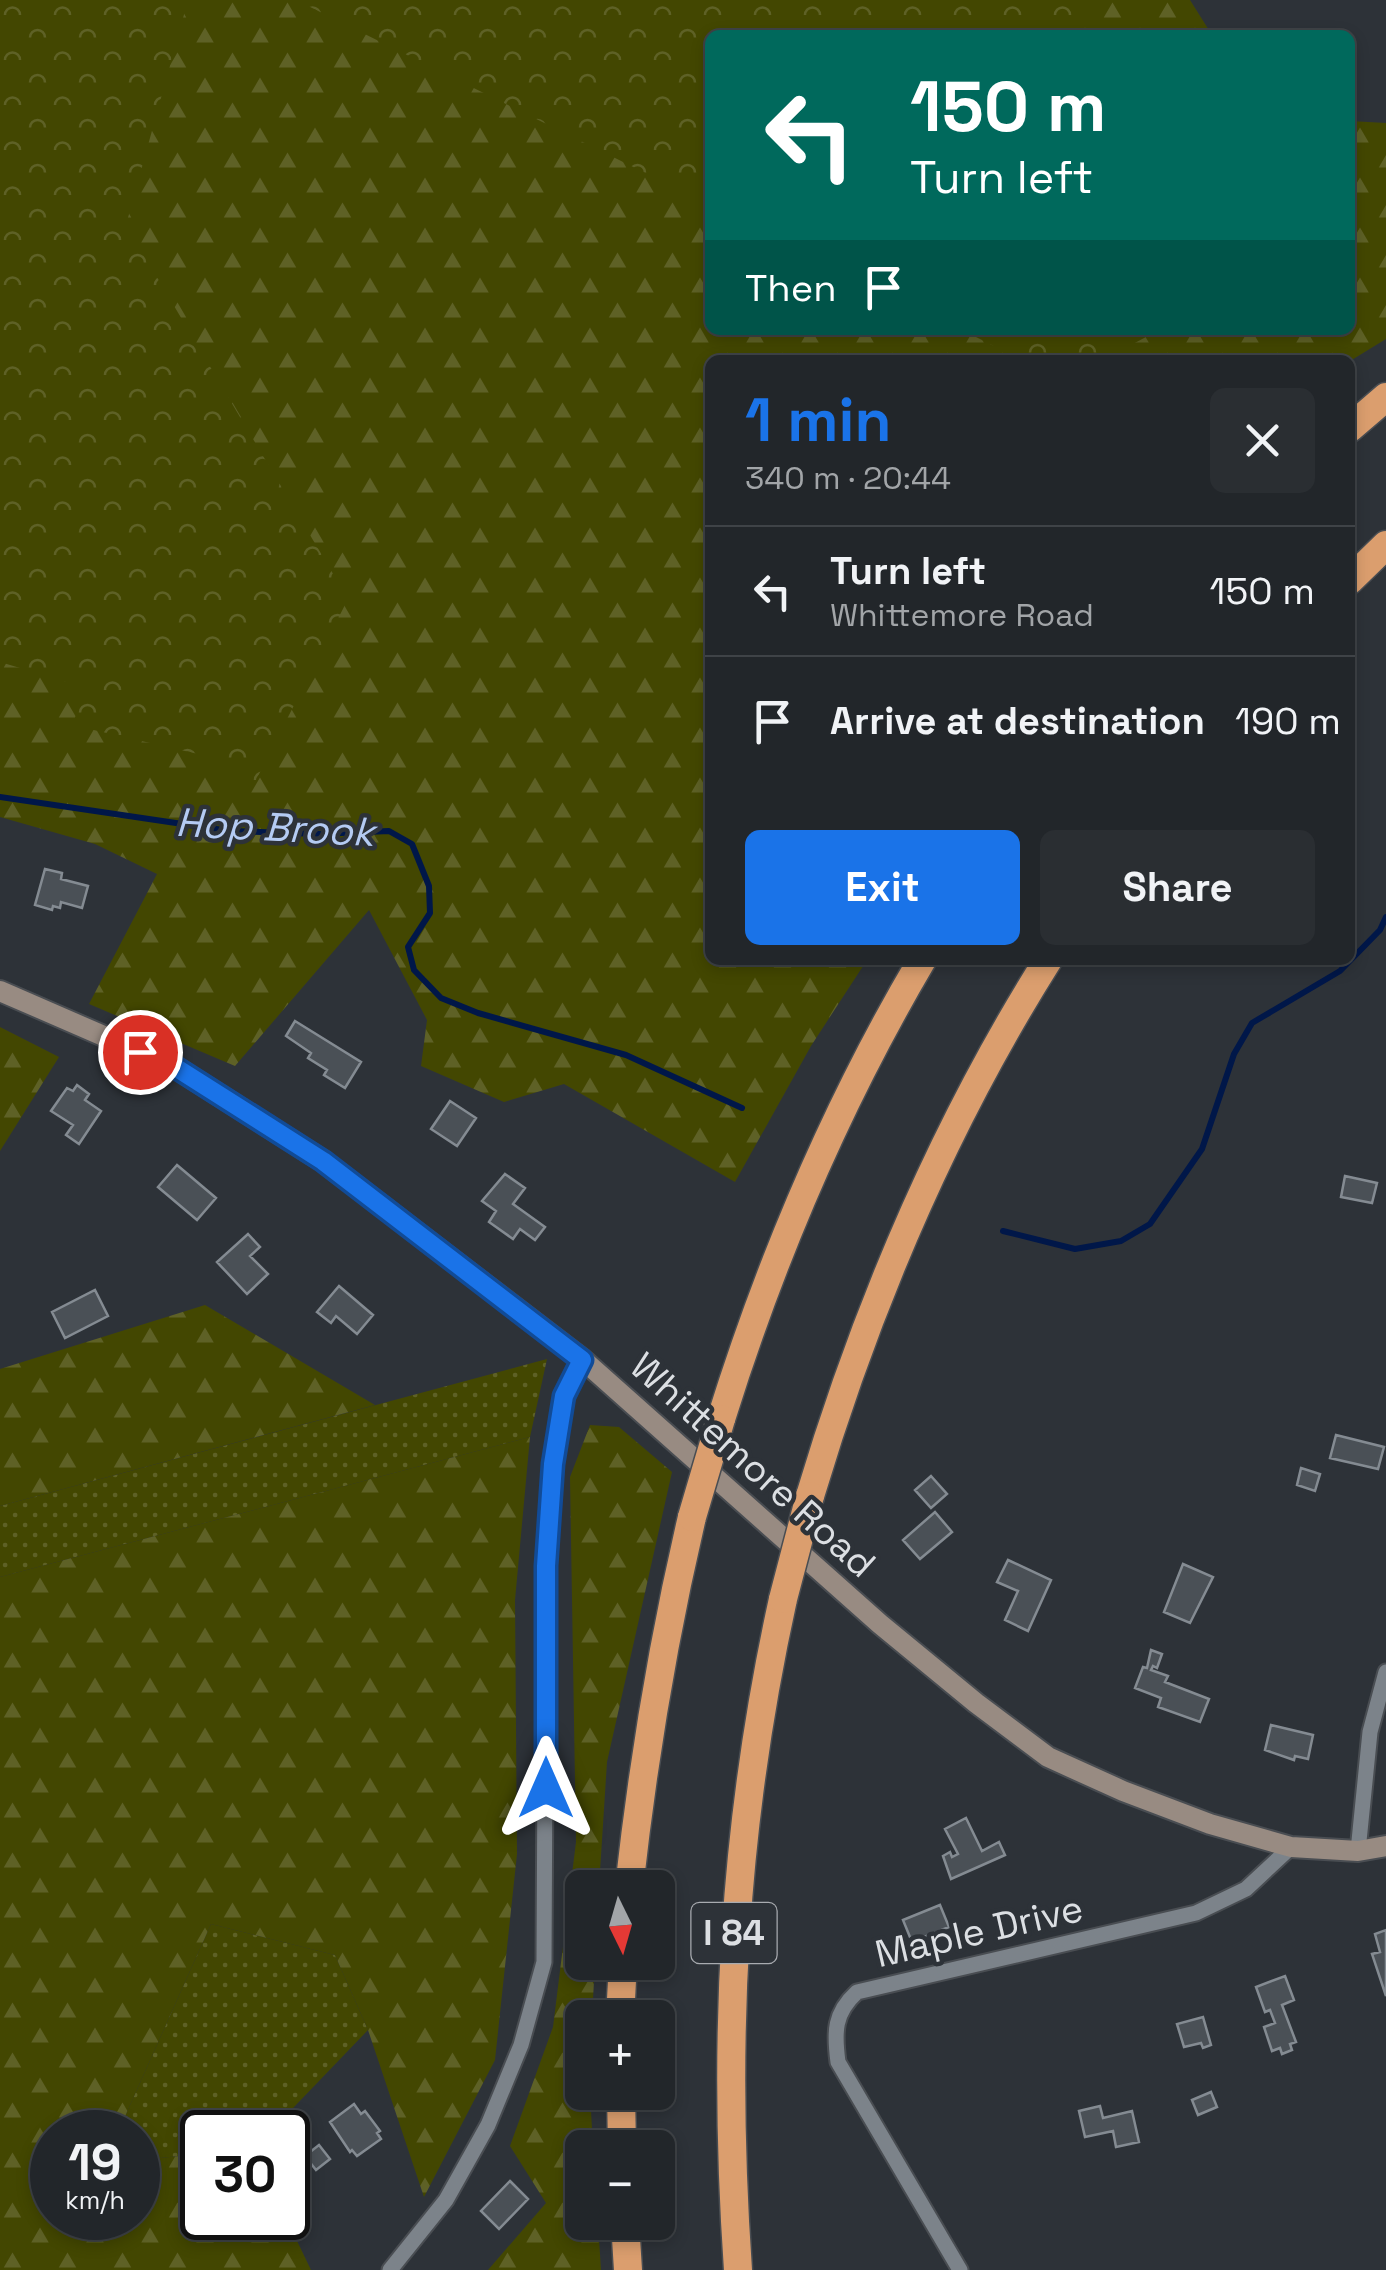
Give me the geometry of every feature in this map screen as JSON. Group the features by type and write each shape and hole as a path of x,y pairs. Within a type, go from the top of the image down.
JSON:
{"highway":[{"path":"1355,424 1386,396"},
{"path":"1355,575 1386,544"},
{"path":"631,1870 659,1664 692,1517 721,1418 754,1320 823,1152 862,1068 919,965"},
{"name":"I 84","path":"738,2270 730,2114 733,1943 750,1771 783,1600 810,1496 855,1359 915,1213 1001,1039 1045,965"},
{"path":"626,2240 628,2270"}],"main road":[{"name":"Whittemore Road","path":"0,991 188,1075 323,1161 582,1360 880,1624 976,1704 1048,1757 1193,1817 1291,1848 1358,1850 1386,1846"}],"street":[{"path":"390,2270 446,2200 488,2125 521,2045 544,1962 546,1566 553,1464 564,1396 582,1360"},
{"path":"1358,1850 1370,1732 1386,1672"},
{"name":"Maple Drive","path":"960,2270 838,2062 834,2031 842,2006 857,1992 1196,1912 1246,1889 1291,1848"}],"green space":[{"path":"0,0 1190,0 1209,30 705,30 705,335 1355,335 1355,121 1386,123 1386,339 1355,358 705,355 705,965 864,965 811,1046 735,1182 564,1084 504,1102 421,1066 427,1020 369,910 235,1066 89,1004 157,874 95,844 0,817"},
{"path":"0,0 188,0 126,225 348,599 254,784 198,754 72,725 87,688 0,662"},
{"path":"296,0 1086,0 1063,30 705,30 705,203"},
{"path":"972,335 1150,335 1112,355 1012,355"},
{"path":"0,1027 59,1057 0,1151"},
{"path":"205,1305 375,1405 0,1506 0,1369"},
{"path":"547,1359 530,1437 0,1577 0,1506"},
{"path":"590,1425 619,1427 672,1472 607,1762 600,1870 573,1870 576,1842 570,1477"},
{"path":"530,1437 515,1600 517,1854 495,2060 424,2197 368,2030 335,1955 211,1924 128,2110 30,2110 30,2240 160,2240 160,2158 180,2156 180,2240 297,2240 311,2270 0,2270 0,1577"},
{"path":"211,1924 335,1955 368,2030 291,2110 180,2110 180,2156 160,2158 160,2110 128,2110"},
{"path":"565,1930 565,1980 594,1980 593,2000 565,2000 565,2110 591,2110 592,2130 565,2130 565,2240 599,2240 601,2270 488,2270 546,2203 510,2146 553,2027"}],"building":[{"path":"45,869 62,873 61,879 88,886 82,908 61,902 60,908 53,906 52,910 35,905"},
{"path":"295,1021 361,1062 345,1088 324,1075 327,1070 308,1058 311,1053 286,1036"},
{"path":"77,1085 89,1094 85,1100 101,1111 79,1144 66,1135 73,1125 51,1111 67,1088 73,1091"},
{"path":"450,1101 476,1118 457,1146 431,1129"},
{"path":"177,1165 216,1198 197,1220 158,1187"},
{"path":"505,1174 525,1188 513,1204 545,1227 535,1240 520,1229 513,1239 489,1222 496,1211 482,1201"},
{"path":"1345,1176 1377,1183 1372,1203 1341,1197"},
{"path":"248,1234 260,1247 250,1256 268,1274 247,1294 217,1262"},
{"path":"339,1286 373,1315 357,1334 336,1316 331,1323 317,1312"},
{"path":"95,1290 108,1316 65,1338 52,1312"},
{"path":"1336,1435 1384,1447 1378,1469 1330,1458"},
{"path":"1301,1468 1320,1474 1315,1491 1297,1485"},
{"path":"931,1476 947,1494 931,1508 915,1490"},
{"path":"935,1512 952,1532 920,1559 903,1540"},
{"path":"1008,1560 1051,1580 1028,1631 1005,1620 1018,1591 997,1582"},
{"path":"1183,1564 1213,1577 1190,1623 1164,1612"},
{"path":"1151,1650 1162,1654 1157,1668 1153,1666 1151,1670 1168,1676 1165,1682 1209,1699 1200,1722 1158,1707 1161,1698 1135,1688 1143,1667 1147,1668"},
{"path":"1271,1725 1313,1735 1308,1759 1295,1756 1294,1760 1265,1750"},
{"path":"966,1818 982,1851 999,1842 1005,1855 951,1879 943,1856 950,1852 952,1857 958,1854 945,1829"},
{"path":"940,1905 949,1927 912,1942 903,1920"},
{"path":"1386,1930 1386,1996 1372,1954 1380,1952 1375,1934"},
{"path":"1285,1976 1294,2000 1282,2005 1296,2042 1290,2044 1292,2050 1282,2054 1280,2048 1272,2051 1264,2027 1275,2023 1270,2010 1265,2012 1256,1987"},
{"path":"1203,2017 1211,2045 1184,2047 1177,2024"},
{"path":"1211,2092 1217,2107 1198,2115 1192,2100"},
{"path":"354,2104 361,2114 365,2111 380,2131 377,2133 381,2139 357,2156 330,2122"},
{"path":"1100,2106 1103,2118 1132,2111 1139,2142 1116,2147 1113,2131 1085,2137 1079,2111"},
{"path":"319,2145 330,2159 316,2170 310,2162 310,2152"},
{"path":"510,2181 528,2199 499,2229 481,2211"}],"waterway":[{"name":"Hop Brook","path":"0,797 230,831 389,831 412,844 429,886 430,913 408,947 414,970 441,998 478,1013 626,1055 742,1108"},
{"name":"Hop Brook","path":"1355,956 1380,930 1386,917"},
{"name":"Hop Brook","path":"1003,1231 1075,1249 1121,1241 1150,1224 1202,1149 1234,1054 1252,1023 1346,965"}],"route":[{"path":"140,1052 175,1067 323,1161 582,1360 564,1396 553,1464 546,1566 546,1788"}]}
